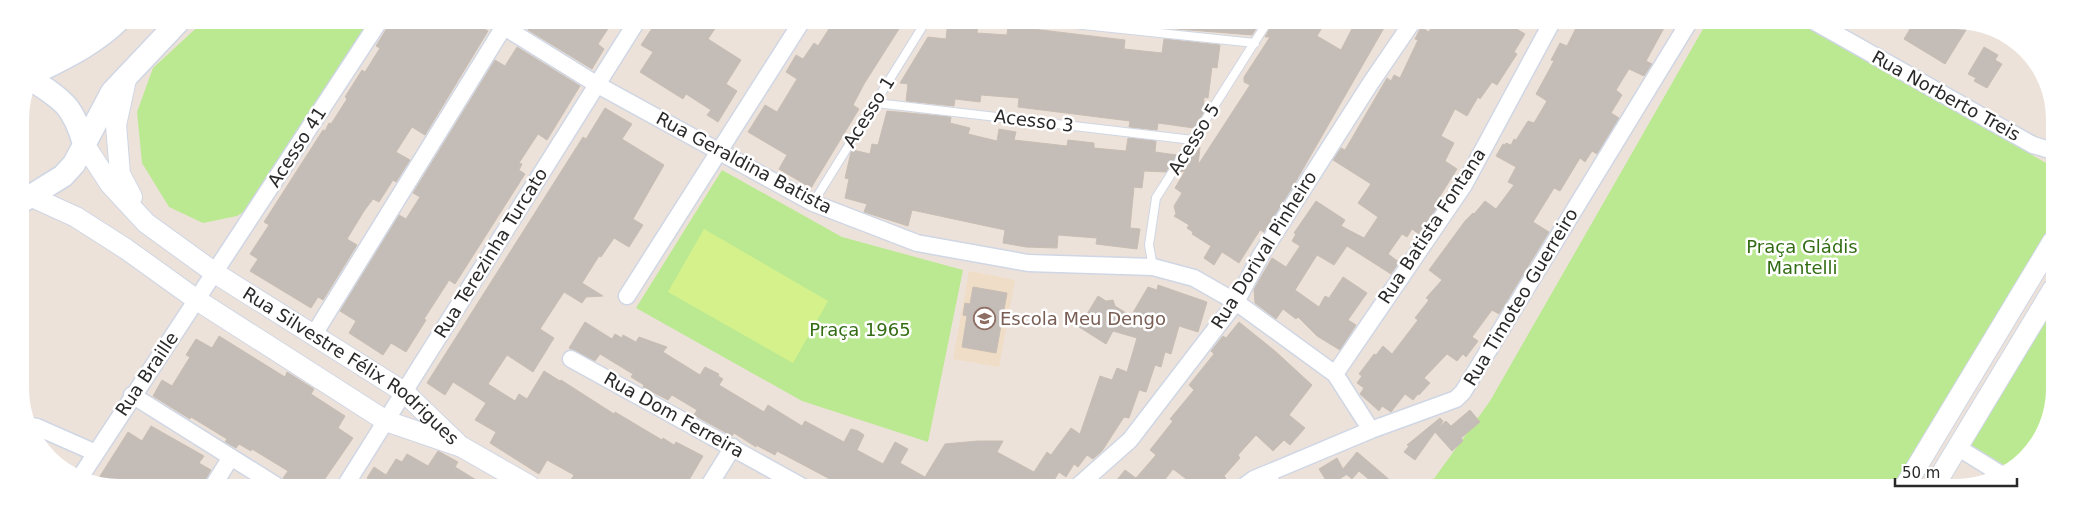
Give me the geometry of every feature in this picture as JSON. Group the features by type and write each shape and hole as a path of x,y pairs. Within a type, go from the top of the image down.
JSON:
{"main road":[{"path":"29,194 63,176 74,164 112,92 171,29"},
{"path":"44,69 103,36 109,30"},
{"path":"64,47 88,45"},
{"name":"Rua Silvestre Félix Rodrigues","path":"37,82 58,96 71,110 79,125 84,144"}],"street":[{"name":"Acesso 41","path":"215,273 374,29"},
{"path":"313,336 498,29"},
{"name":"Rua Geraldina Batista","path":"511,29 596,84 813,203 918,243 1028,263 1153,266 1194,278 1236,302 1335,374 1371,430"},
{"name":"Rua Terezinha Turcato","path":"349,479 631,29"},
{"path":"627,296 797,29"},
{"name":"Rua Dorival Pinheiro","path":"1086,479 1130,440 1236,302 1261,255 1370,84 1408,29"},
{"name":"Rua Batista Fontana","path":"1335,374 1464,184 1548,29"},
{"name":"Rua Timoteo Guerreiro","path":"1254,479 1371,430 1456,399 1463,392 1685,29"},
{"name":"Rua Norberto Treis","path":"1827,29 2033,145 2046,149"},
{"path":"127,75 116,125 120,174 146,224"},
{"name":"Rua Silvestre Félix Rodrigues","path":"84,144 110,184 146,224 215,273 404,392 462,447"},
{"name":"Rua Silvestre Félix Rodrigues","path":"29,199 76,217 126,249 197,300 386,422 462,447"},
{"path":"1909,479 2046,253"},
{"name":"Rua Braille","path":"84,472 132,395 215,273"},
{"path":"1938,479 2046,301"},
{"name":"Rua Dom Ferreira","path":"571,359 789,479"},
{"path":"132,395 266,479"},
{"path":"39,429 96,453"},
{"path":"462,447 512,479"},
{"path":"713,479 733,447"},
{"path":"1957,448 1994,470"},
{"path":"218,479 232,457"}],"lane":[{"name":"Acesso 1","path":"813,203 921,29"},
{"path":"1121,29 1255,43"},
{"name":"Acesso 5","path":"1153,266 1149,245 1156,198 1263,29"},
{"name":"Acesso 3","path":"876,102 1193,140"},
{"path":"1266,474 1273,479"}],"shaded area":[{"name":"Escola Meu Dengo","path":"969,271 1015,280 999,367 953,359"}],"green space":[{"path":"195,29 366,29 259,202 237,216 203,223 169,207 142,163 137,112 153,68"},
{"name":"Praça Gládis Mantelli","path":"1703,29 1812,29 2046,163 2046,240 1899,479 1434,479 1490,401"},
{"name":"Praça 1965","path":"722,170 842,237 963,270 928,442 802,401 636,308"},
{"path":"704,229 828,301 793,363 668,292"},
{"path":"2046,316 2045,407 2031,439 2016,457 2004,465 1969,444"}],"building":[{"path":"386,29 485,29 488,31 425,135 412,127 396,152 410,160 396,182 393,180 379,202 373,199 364,211 347,239 357,245 323,300 318,297 311,308 250,271 258,259 250,254 269,225 264,222 323,130 325,131 329,123 331,124 362,70 365,72 380,48 376,46"},
{"path":"608,29 598,44 604,49 592,69 528,30"},
{"path":"652,29 715,29 708,39 741,60 726,84 737,91 718,122 707,115 711,110 686,94 683,99 640,72 653,52 641,45"},
{"path":"829,29 899,29 864,84 853,105 859,109 811,188 779,169 787,155 748,132 765,105 777,112 797,79 786,72 796,55 803,59 814,43 818,46"},
{"path":"947,29 977,29 977,33 1007,35 1008,29 1033,29 1125,40 1124,49 1162,53 1164,39 1220,45 1217,68 1212,67 1208,98 1204,97 1203,114 1194,128 1158,123 1157,130 1129,127 1130,121 1018,107 1019,98 981,95 980,102 955,99 954,106 906,101 908,84 900,83 928,37 946,39"},
{"path":"1177,29 1256,29 1252,35"},
{"path":"1270,29 1321,29 1317,36 1341,50 1352,29 1383,29 1292,188 1264,232 1260,230 1239,263 1222,252 1214,265 1204,258 1211,246 1192,234 1193,232 1187,228 1189,225 1174,216 1176,214 1174,206 1182,193 1175,188 1185,171 1179,172 1189,156 1194,156 1200,147 1198,165 1250,85 1244,82 1244,77 1270,37 1265,37"},
{"path":"1420,29 1429,32 1430,29 1517,29 1525,34 1514,52 1517,54 1497,85 1492,82 1480,99 1478,97 1467,116 1455,109 1441,136 1454,143 1445,161 1457,169 1435,204 1438,206 1419,234 1412,229 1407,237 1402,234 1388,254 1399,262 1391,274 1347,246 1334,265 1317,255 1295,290 1319,307 1325,296 1329,298 1343,277 1367,293 1348,320 1356,325 1340,350 1317,336 1298,317 1296,319 1283,309 1276,319 1255,303 1254,289 1272,258 1286,267 1300,246 1292,241 1296,234 1294,233 1316,201 1345,220 1341,226 1364,238 1378,217 1358,203 1371,184 1333,160 1341,148 1345,150 1387,78 1391,81 1394,75 1400,78 1418,40 1415,39"},
{"path":"1576,29 1663,29 1646,61 1652,64 1644,76 1629,69 1616,90 1622,95 1611,113 1619,118 1597,154 1592,151 1585,162 1580,158 1560,191 1554,188 1533,222 1549,232 1499,314 1492,310 1472,337 1478,341 1466,357 1463,354 1457,361 1447,354 1424,378 1430,383 1413,400 1405,394 1391,412 1382,406 1379,411 1360,394 1364,388 1357,383 1362,376 1359,374 1374,354 1376,355 1383,346 1392,354 1418,320 1415,318 1429,300 1426,298 1442,280 1429,270 1465,221 1485,201 1496,209 1514,185 1508,182 1516,167 1496,156 1503,144 1511,145 1514,139 1516,140 1528,121 1534,123 1547,101 1536,94 1554,61 1551,60 1560,43 1567,46"},
{"path":"1910,29 1966,29 1945,64 1904,39"},
{"path":"517,47 580,86 547,140 538,134 519,163 522,164 519,170 525,174 455,284 449,280 406,352 391,343 383,355 349,333 356,321 340,311 399,215 406,219 420,197 413,193 495,60 505,66"},
{"path":"1984,47 1998,55 1995,60 2002,64 1987,88 1974,81 1976,78 1968,74"},
{"path":"605,108 632,124 622,139 664,165 633,219 643,225 629,247 614,238 601,257 599,256 582,283 603,296 586,297 582,303 564,292 540,329 554,338 533,372 507,355 488,384 515,401 519,394 527,399 544,371 614,414 615,412 662,440 663,438 674,445 676,442 703,456 690,479 571,479 574,475 547,460 539,474 490,443 496,432 475,420 486,403 453,382 445,395 427,383 583,137 586,139"},
{"path":"887,111 951,117 950,123 970,128 968,134 997,141 999,129 1016,132 1014,140 1067,146 1068,140 1094,143 1094,148 1126,151 1128,138 1156,141 1155,152 1177,155 1166,172 1144,171 1142,188 1134,187 1130,228 1140,229 1137,249 1096,244 1097,238 1058,235 1057,248 1026,247 1003,243 1005,230 912,210 908,226 864,212 867,204 845,198 849,179 845,178 851,152 853,150 870,154 872,144 878,145"},
{"path":"1158,285 1207,302 1198,332 1179,326 1171,354 1165,352 1161,367 1155,365 1146,392 1139,390 1129,418 1124,417 1102,451 1093,459 1087,455 1078,467 1074,464 1066,477 1059,472 1055,479 830,479 777,451 775,455 756,445 756,447 734,433 732,436 694,415 697,410 672,395 668,400 643,387 644,385 631,377 633,374 600,354 595,361 569,348 585,322 612,339 615,334 622,338 623,335 636,342 639,337 667,347 663,352 700,375 705,367 719,374 718,376 723,379 719,385 764,412 768,405 802,426 805,421 844,442 851,429 858,431 864,435 857,450 883,464 895,442 908,449 900,463 925,477 945,444 978,441 1003,441 997,452 1034,472 1047,452 1051,455 1071,428 1080,434 1100,376 1112,380 1117,368 1127,372 1137,338 1113,331 1106,344 1079,327 1098,296 1106,301 1113,300 1115,306 1131,316 1148,287 1157,290"},
{"path":"973,287 1007,293 996,353 962,347 967,316 963,315 965,303 970,304"},
{"path":"1239,322 1275,351 1312,385 1289,415 1305,428 1290,445 1284,440 1273,451 1256,435 1238,455 1240,458 1224,476 1225,479 1186,479 1173,469 1165,479 1118,479 1125,470 1136,478 1156,455 1150,450 1173,421 1170,419 1194,390 1189,385 1214,354 1211,351 1223,336 1226,338"},
{"path":"219,336 285,377 287,372 314,389 311,394 345,416 338,428 353,438 325,479 285,479 283,478 288,471 252,449 251,451 239,444 236,448 225,442 227,439 153,396 162,380 172,386 190,357 186,355 196,339 212,348"},
{"path":"1470,410 1480,422 1461,438 1463,441 1452,451 1435,432 1415,460 1404,452 1409,446 1407,445 1440,418 1443,421 1439,427 1446,421 1451,426"},
{"path":"151,426 204,456 199,463 211,470 206,479 99,477 128,432 142,441"},
{"path":"438,451 458,462 455,467 475,479 367,478 374,467 386,475 396,459 402,462 407,454 428,466"},
{"path":"1357,452 1389,479 1368,479 1359,471 1352,479 1346,474 1339,479 1325,479 1319,469 1337,458 1343,469"}],"place":[{"name":"Escola Meu Dengo","path":"984,319"}]}
